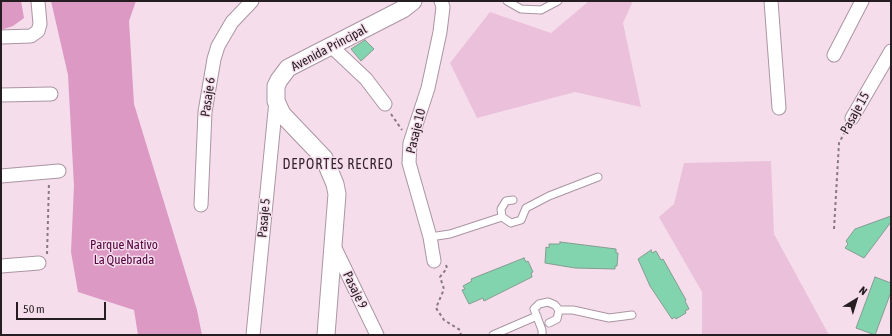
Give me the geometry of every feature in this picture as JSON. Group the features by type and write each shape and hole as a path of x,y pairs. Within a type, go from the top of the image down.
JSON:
{"street":[{"path":"1,38 31,36 38,31 40,24 38,1"},
{"name":"Pasaje 6","path":"201,205 205,112 214,59 218,46 228,28 241,11 252,1"},
{"name":"Avenida Principal","path":"276,101 276,86 288,68 332,47 403,9 413,1"},
{"name":"Pasaje 10","path":"440,261 430,237 409,163 410,143 430,81 440,32 443,7 441,1"},
{"path":"771,1 779,108"},
{"path":"834,55 862,1"},
{"path":"332,47 366,79 385,104"},
{"name":"Pasaje 15","path":"852,118 891,51"},
{"path":"1,95 51,94"},
{"path":"276,101 282,114 319,151 333,174 337,194 326,335"},
{"name":"Pasaje 5","path":"253,335 276,101"},
{"path":"1,176 54,171"},
{"name":"Pasaje 9","path":"333,244 377,335"},
{"path":"1,266 39,263"}],"lane":[{"path":"507,1 521,9 541,10 558,1"},
{"path":"513,200 506,201 501,209 502,217 511,223 521,220 526,208 549,196 598,177"},
{"path":"430,237 450,234 502,217"},
{"path":"542,335 542,330 534,309 539,304 548,302 555,305 559,310"},
{"path":"559,310 574,310 609,318 632,315"},
{"path":"550,323 557,318 559,310"},
{"path":"493,335 536,316"}],"path":[{"path":"385,104 410,143"},
{"name":"Pasaje 15","path":"834,229 839,143 852,118"},
{"path":"39,263 47,256 54,171"},
{"path":"440,261 447,268 440,277 444,290 436,308 444,320 460,330 461,335"}],"shaded area":[{"path":"589,1 633,1 623,23 641,107 575,92 477,118 450,63 490,12 551,33"},
{"path":"771,161 774,234 829,335 702,335 702,292 659,217 674,204 684,163"}],"green space":[{"path":"1,1 21,1 24,18 13,26 1,30"},
{"name":"Parque Nativo La Quebrada","path":"51,1 136,1 129,21 134,104 197,310 202,335 138,335 134,310 78,292 71,252 74,186 68,75"}],"building":[{"path":"365,40 374,49 361,61 351,49"},
{"path":"891,216 891,222 864,258 845,248 848,244 846,241 855,229"},
{"path":"560,242 616,249 616,253 618,253 617,266 615,266 615,269 575,268 545,263 546,247 549,248 549,244 560,244"},
{"path":"651,250 652,253 656,251 661,260 663,259 686,300 685,301 689,309 685,311 686,313 676,319 675,317 672,319 650,286 638,259"},
{"path":"524,258 526,262 528,261 533,272 531,273 532,277 484,301 483,298 469,304 462,290 465,289 463,286 472,281 471,279"},
{"path":"875,277 891,283 891,292 875,335 856,328"}],"district":[{"name":"DEPORTES RECREO","path":"338,165"}]}
